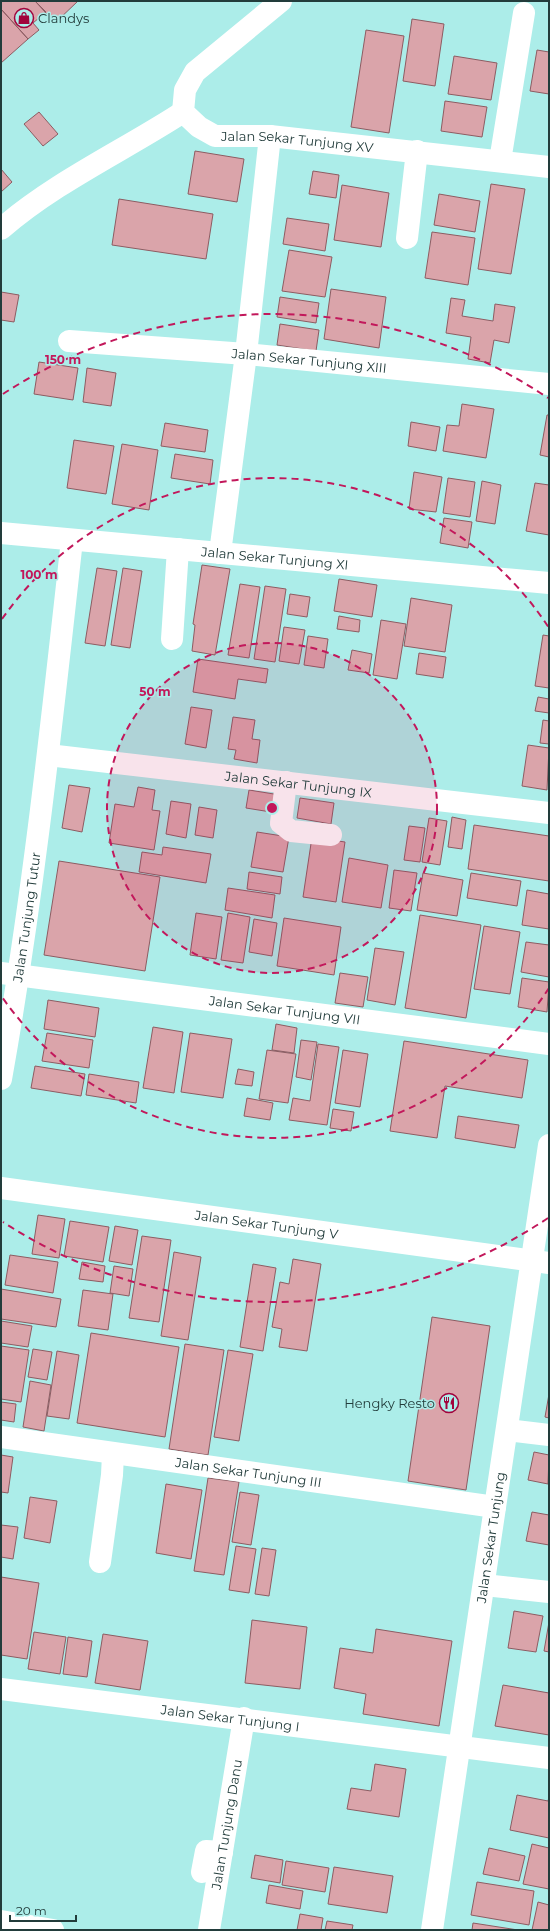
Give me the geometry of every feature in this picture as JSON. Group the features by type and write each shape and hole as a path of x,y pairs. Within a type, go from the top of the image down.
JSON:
{"street":[{"path":"1,229 59,188 184,112 185,90 195,72 281,1"},
{"path":"500,161 524,12"},
{"name":"Jalan Sekar Tunjung XV","path":"184,112 199,128 215,136 270,136 417,151 549,167"},
{"path":"220,553 246,354 270,136"},
{"path":"407,238 417,151"},
{"name":"Jalan Sekar Tunjung XIII","path":"69,341 246,354 549,384"},
{"name":"Jalan Sekar Tunjung XI","path":"1,533 549,583"},
{"name":"Jalan Tunjung Tutur","path":"1,1079 10,974 48,755 72,540"},
{"path":"172,639 178,548"},
{"name":"Jalan Sekar Tunjung IX","path":"48,755 549,813"},
{"path":"286,782 281,823 291,831 331,835"},
{"name":"Jalan Sekar Tunjung VII","path":"10,974 549,1044"},
{"name":"Jalan Sekar Tunjung","path":"432,1930 507,1430 541,1262 549,1145"},
{"name":"Jalan Sekar Tunjung V","path":"1,1188 541,1262"},
{"path":"507,1430 549,1435"},
{"name":"Jalan Sekar Tunjung III","path":"1,1437 495,1507"},
{"path":"100,1562 112,1475 113,1454"},
{"path":"484,1585 549,1592"},
{"name":"Jalan Sekar Tunjung I","path":"1,1689 244,1718 549,1758"},
{"name":"Jalan Tunjung Danu","path":"209,1930 244,1718"},
{"path":"202,1872 206,1851 222,1852"},
{"path":"1,1921 53,1930"}],"building":[{"name":"Clandys","path":"1,1 35,1 46,12 33,23 39,30 28,39 1,9"},
{"path":"35,1 78,1 55,23"},
{"path":"1,9 28,39 1,63"},
{"path":"412,19 444,24 435,86 403,81"},
{"path":"366,30 404,36 389,133 351,127"},
{"path":"537,50 549,52 549,94 530,91"},
{"path":"454,56 497,63 491,100 448,94"},
{"path":"445,101 487,107 482,137 441,131"},
{"path":"39,112 58,134 43,146 24,124"},
{"path":"195,151 244,159 237,202 188,194"},
{"path":"1,169 12,182 1,192"},
{"path":"313,171 339,175 336,198 309,194"},
{"path":"491,184 525,189 511,274 478,269"},
{"path":"342,185 389,193 381,247 334,240"},
{"path":"439,194 480,201 475,232 434,225"},
{"path":"119,199 213,214 206,259 112,245"},
{"path":"287,218 329,224 325,251 283,244"},
{"path":"432,232 475,238 468,285 425,278"},
{"path":"289,250 332,257 325,297 282,291"},
{"path":"331,289 386,297 379,348 324,339"},
{"path":"1,292 19,295 14,322 1,320"},
{"path":"280,297 319,303 316,323 277,317"},
{"path":"451,298 465,300 462,316 493,321 495,304 515,307 509,343 494,340 490,363 468,359 471,337 446,333"},
{"path":"280,324 319,330 316,351 277,345"},
{"path":"39,362 78,368 73,400 34,394"},
{"path":"87,368 116,373 111,406 83,402"},
{"path":"462,404 494,409 486,458 443,451 447,425 459,426"},
{"path":"547,415 549,415 549,457 540,455"},
{"path":"411,422 440,427 436,451 408,446"},
{"path":"165,423 208,430 205,452 161,446"},
{"path":"74,440 114,446 106,494 67,488"},
{"path":"122,444 158,450 149,510 112,504"},
{"path":"175,454 213,460 210,484 171,478"},
{"path":"414,472 442,477 436,512 409,509"},
{"path":"448,478 475,482 470,517 443,513"},
{"path":"482,481 501,485 495,524 476,521"},
{"path":"535,483 549,485 549,535 526,531"},
{"path":"444,518 472,522 468,548 440,543"},
{"path":"202,565 230,569 215,655 192,651 195,625 193,624"},
{"path":"97,568 117,571 105,646 85,643"},
{"path":"123,568 142,571 130,648 111,645"},
{"path":"339,579 377,585 372,617 334,611"},
{"path":"240,584 260,587 249,658 228,655"},
{"path":"265,586 286,589 275,662 254,659"},
{"path":"290,594 310,597 307,617 287,614"},
{"path":"411,598 452,605 445,652 404,646"},
{"path":"339,616 360,620 359,632 337,629"},
{"path":"381,620 406,624 397,679 373,675"},
{"path":"284,627 305,630 299,664 279,661"},
{"path":"543,635 549,636 549,688 535,686"},
{"path":"308,636 328,639 324,668 304,665"},
{"path":"352,650 372,654 369,673 348,670"},
{"path":"419,653 446,657 443,678 416,674"},
{"path":"198,659 268,669 266,683 238,679 235,699 193,692"},
{"path":"538,697 549,699 549,713 535,711"},
{"path":"191,707 212,710 206,748 185,744"},
{"path":"233,717 255,720 252,739 260,740 257,763 234,759 236,750 228,749"},
{"path":"543,720 549,721 549,744 540,743"},
{"path":"528,745 549,748 547,790 522,786"},
{"path":"69,785 90,788 82,832 62,828"},
{"path":"138,787 155,790 152,810 160,811 154,850 109,843 115,804 134,807"},
{"path":"249,790 280,795 277,813 246,808"},
{"path":"300,798 334,803 331,824 297,818"},
{"path":"171,801 191,804 186,838 166,834"},
{"path":"199,807 217,810 213,838 195,835"},
{"path":"452,817 466,820 462,849 448,847"},
{"path":"429,818 447,821 440,865 422,862"},
{"path":"474,825 549,836 549,881 468,869"},
{"path":"409,826 425,828 420,862 404,860"},
{"path":"257,832 289,837 283,872 251,867"},
{"path":"312,837 345,842 336,902 303,897"},
{"path":"163,847 211,854 206,883 139,872 142,852 162,855"},
{"path":"349,858 388,865 381,908 342,902"},
{"path":"59,861 160,877 145,971 44,955"},
{"path":"394,870 417,873 411,911 389,908"},
{"path":"249,872 282,877 280,894 247,889"},
{"path":"423,873 463,880 457,916 417,910"},
{"path":"471,873 521,881 517,906 467,898"},
{"path":"228,888 275,895 272,918 225,910"},
{"path":"527,890 549,894 549,929 522,925"},
{"path":"196,913 222,917 216,959 190,955"},
{"path":"228,913 250,917 243,963 221,960"},
{"path":"420,915 481,925 466,1018 405,1008"},
{"path":"284,918 341,927 334,975 277,966"},
{"path":"254,919 277,923 272,956 249,952"},
{"path":"484,926 520,932 510,994 474,989"},
{"path":"526,942 549,945 549,977 521,972"},
{"path":"375,948 404,952 395,1005 367,1000"},
{"path":"340,973 368,977 363,1007 335,1003"},
{"path":"522,978 549,982 547,1012 518,1007"},
{"path":"48,1000 99,1008 95,1037 44,1029"},
{"path":"276,1024 297,1028 294,1053 272,1050"},
{"path":"153,1027 183,1032 174,1093 143,1088"},
{"path":"47,1033 93,1040 89,1068 42,1061"},
{"path":"190,1033 232,1039 223,1098 181,1092"},
{"path":"301,1040 317,1042 311,1080 296,1077"},
{"path":"404,1041 528,1060 522,1098 445,1086 437,1138 390,1131"},
{"path":"318,1044 339,1047 327,1125 289,1120 293,1098 310,1101"},
{"path":"267,1050 296,1054 288,1103 259,1099"},
{"path":"343,1050 368,1054 360,1107 335,1103"},
{"path":"35,1066 85,1074 81,1096 31,1088"},
{"path":"238,1069 254,1072 252,1086 235,1084"},
{"path":"89,1074 139,1082 136,1103 86,1095"},
{"path":"247,1098 273,1103 270,1120 244,1116"},
{"path":"333,1109 354,1112 351,1131 330,1128"},
{"path":"458,1116 519,1125 515,1148 455,1138"},
{"path":"38,1215 65,1219 59,1258 32,1254"},
{"path":"70,1221 109,1227 103,1262 64,1256"},
{"path":"115,1226 138,1230 132,1265 109,1261"},
{"path":"142,1236 171,1240 159,1322 129,1318"},
{"path":"174,1252 201,1257 188,1340 161,1336"},
{"path":"10,1255 58,1262 53,1293 5,1285"},
{"path":"293,1259 321,1264 307,1351 279,1347 282,1329 272,1327 280,1282 289,1284"},
{"path":"82,1262 105,1266 103,1282 79,1279"},
{"path":"253,1264 276,1268 263,1351 240,1347"},
{"path":"114,1266 133,1269 129,1296 110,1293"},
{"path":"1,1289 61,1299 56,1327 1,1319"},
{"path":"83,1290 113,1294 108,1330 78,1326"},
{"name":"Hengky Resto","path":"432,1317 490,1326 466,1490 408,1481"},
{"path":"1,1321 32,1326 28,1347 1,1343"},
{"path":"91,1333 179,1347 165,1437 77,1423"},
{"path":"185,1344 224,1350 208,1455 169,1449"},
{"path":"1,1346 29,1350 21,1402 1,1399"},
{"path":"33,1349 52,1352 47,1380 28,1377"},
{"path":"228,1350 253,1354 239,1441 214,1437"},
{"path":"57,1351 79,1355 69,1419 47,1416"},
{"path":"30,1381 51,1385 44,1431 23,1427"},
{"path":"549,1394 549,1418 545,1417"},
{"path":"1,1402 16,1404 14,1422 1,1420"},
{"path":"534,1452 549,1455 548,1484 528,1480"},
{"path":"1,1455 13,1457 8,1493 1,1492"},
{"path":"208,1478 239,1482 224,1575 194,1571"},
{"path":"166,1484 202,1490 191,1559 156,1553"},
{"path":"240,1492 259,1495 251,1545 232,1542"},
{"path":"30,1497 57,1501 50,1543 24,1538"},
{"path":"532,1512 549,1515 549,1545 526,1541"},
{"path":"1,1525 18,1527 13,1559 1,1557"},
{"path":"236,1546 256,1549 249,1593 229,1590"},
{"path":"262,1548 276,1550 269,1596 255,1594"},
{"path":"1,1577 39,1583 27,1659 1,1655"},
{"path":"514,1611 543,1616 536,1652 508,1648"},
{"path":"252,1620 307,1627 300,1689 245,1683"},
{"path":"549,1622 549,1652 544,1651"},
{"path":"376,1629 452,1641 439,1726 363,1714 366,1694 334,1688 340,1648 373,1653"},
{"path":"34,1632 66,1637 60,1674 28,1669"},
{"path":"103,1634 148,1641 140,1690 95,1683"},
{"path":"68,1637 92,1641 87,1677 63,1674"},
{"path":"503,1685 549,1693 549,1735 495,1726"},
{"path":"375,1764 406,1769 399,1817 347,1809 351,1788 371,1791"},
{"path":"517,1795 548,1801 549,1797 549,1838 510,1830"},
{"path":"532,1844 549,1848 549,1889 523,1884"},
{"path":"489,1848 525,1856 519,1881 483,1874"},
{"path":"255,1855 283,1860 280,1883 251,1878"},
{"path":"286,1861 329,1868 325,1892 282,1885"},
{"path":"334,1867 393,1876 387,1913 328,1904"},
{"path":"477,1882 534,1891 529,1925 471,1915"},
{"path":"269,1885 303,1891 300,1909 266,1903"},
{"path":"538,1902 549,1905 549,1930 532,1930"},
{"path":"300,1914 323,1918 321,1930 297,1930"},
{"path":"327,1921 353,1925 352,1930 325,1930"},
{"path":"473,1923 518,1930 472,1930"}],"place":[{"name":"Clandys","path":"24,18"},
{"name":"Hengky Resto","path":"449,1403"}]}
